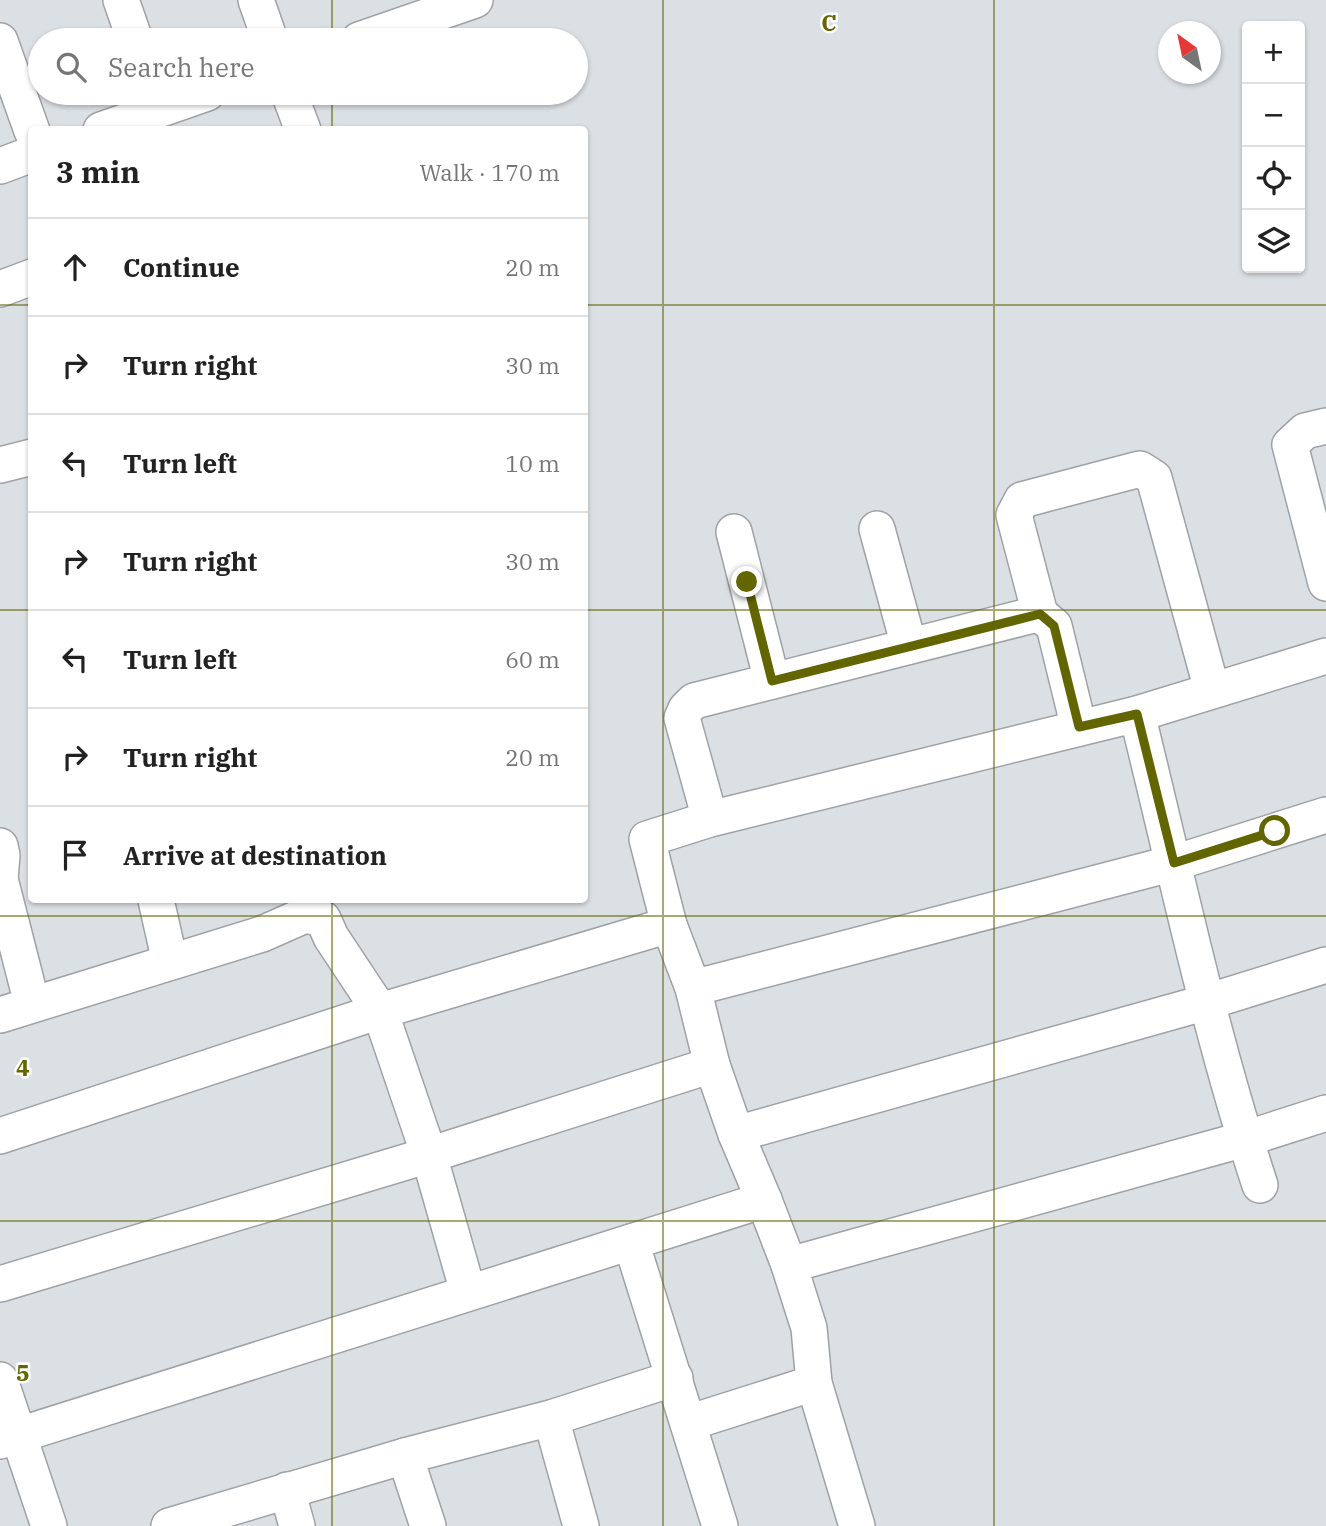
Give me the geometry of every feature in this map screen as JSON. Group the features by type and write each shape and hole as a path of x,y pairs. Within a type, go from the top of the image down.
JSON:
{"street":[{"path":"121,0 131,28"},
{"path":"256,0 266,28"},
{"path":"377,28 402,12 475,0"},
{"path":"0,41 30,126"},
{"path":"294,105 301,126"},
{"path":"113,126 160,111"},
{"path":"0,166 28,156"},
{"path":"0,289 28,278"},
{"path":"1326,426 1305,431 1290,445 1326,583"},
{"path":"0,465 28,458"},
{"path":"1079,727 1054,626 1040,614 1014,515 1022,500 1140,469 1154,478 1212,690"},
{"path":"877,529 909,646"},
{"path":"734,532 772,681"},
{"path":"710,819 682,718 694,701 1040,614"},
{"path":"857,1526 814,1383 809,1328 789,1265 736,1134 712,1065 693,988 669,925 648,839 710,819 1137,714 1326,656"},
{"path":"1137,714 1208,1002 1260,1185"},
{"path":"693,988 1174,863 1326,815"},
{"path":"0,846 0,879 32,1004"},
{"path":"157,903 170,962"},
{"path":"0,1015 262,934 304,907 323,919 331,937 380,1011 429,1155 468,1292"},
{"path":"0,1136 380,1011 669,925"},
{"path":"736,1134 1208,1002 1326,965"},
{"path":"0,1284 429,1155 712,1065"},
{"path":"789,1265 1245,1139 1326,1113"},
{"path":"9,1438 764,1200"},
{"path":"631,1242 720,1526"},
{"path":"173,1526 405,1456 551,1418 675,1378"},
{"path":"0,1380 9,1438 49,1526"},
{"path":"688,1423 814,1383"},
{"path":"551,1418 581,1526"},
{"path":"405,1456 428,1526"},
{"path":"287,1490 298,1526"}],"route":[{"path":"747,582 772,681 1040,614 1054,626 1079,727 1137,714 1174,863 1275,831"}]}
